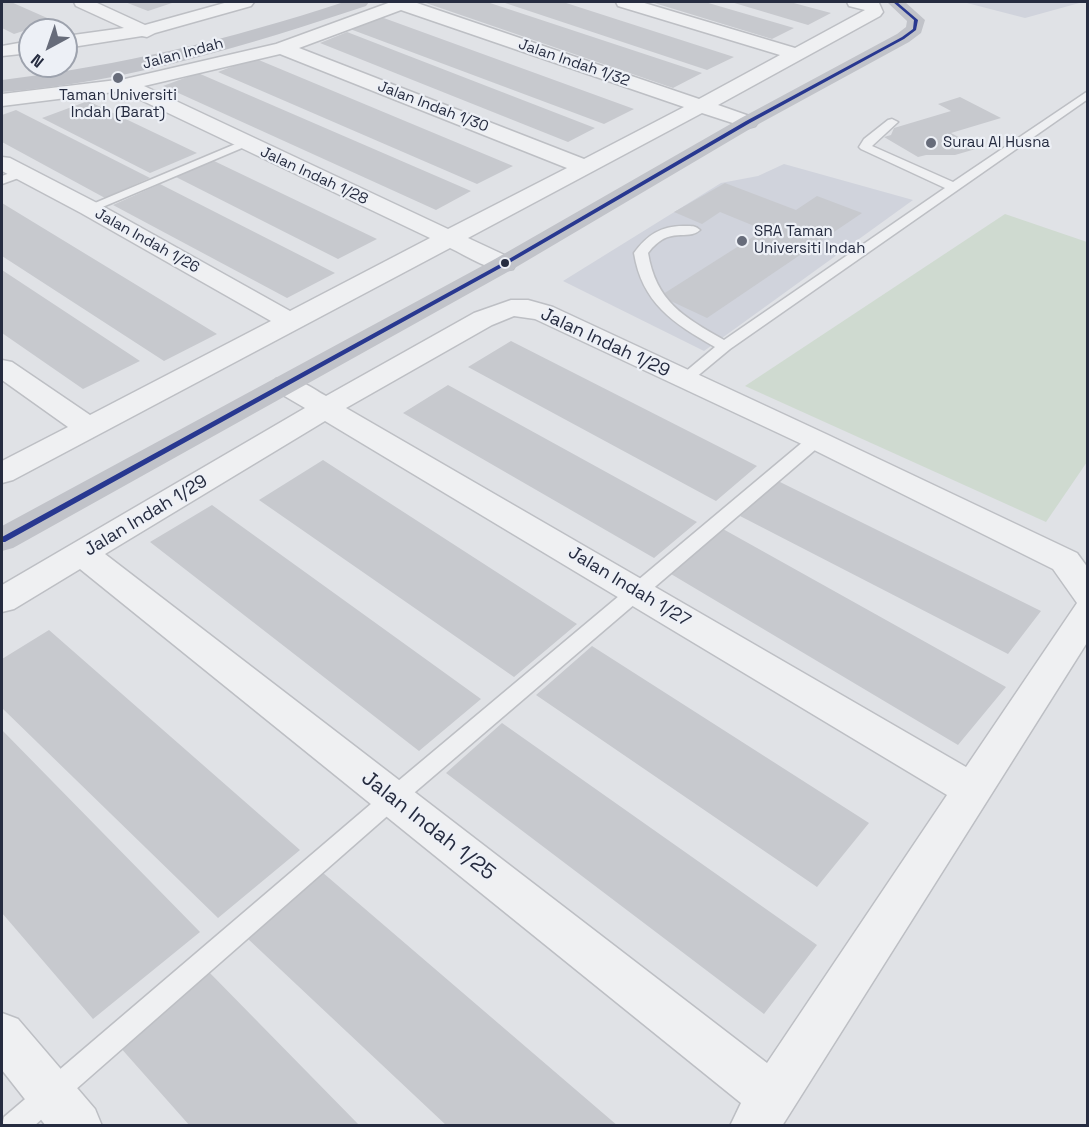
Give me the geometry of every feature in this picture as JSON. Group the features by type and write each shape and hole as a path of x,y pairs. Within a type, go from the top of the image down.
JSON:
{"street":[{"path":"82,2 146,30 158,45"},
{"path":"78,40 146,30 245,2"},
{"name":"Jalan Indah","path":"78,60 158,45 311,2"},
{"name":"Jalan Indah","path":"2,86 51,82 127,69 360,2"},
{"path":"624,2 796,54"},
{"path":"2,540 504,264 748,123 903,38 915,29 916,20 895,2"},
{"path":"2,100 125,85 282,48 403,3"},
{"name":"Jalan Indah 1/32","path":"403,3 748,123"},
{"path":"2,473 701,106 796,54 858,11"},
{"name":"Jalan Indah 1/30","path":"282,48 585,166"},
{"path":"2,51 18,49"},
{"path":"2,70 18,68"},
{"name":"Jalan Indah 1/28","path":"125,85 504,264"},
{"name":"Jalan Indah 1/26","path":"8,172 88,208 291,322"},
{"name":"Jalan Indah 1/29","path":"2,600 326,408 490,315 511,308 528,308 544,313 816,440 1065,561 1088,594"},
{"path":"2,368 88,428"},
{"name":"Jalan Indah 1/27","path":"286,384 972,790"},
{"name":"Jalan Indah 1/25","path":"83,554 393,798 763,1111"},
{"path":"763,1111 1088,612"},
{"path":"2,1035 65,1110"}],"lane":[{"path":"684,380 725,346 1088,94"},
{"path":"892,122 868,141 866,147 870,151 953,187"},
{"path":"88,208 245,143"},
{"path":"694,230 662,232 650,240 641,253 644,267 654,293 665,304 702,333 725,346"},
{"path":"13,1125 65,1110 393,798 816,440"}],"shaded area":[{"path":"963,2 1083,2 1025,18"},
{"name":"SRA Taman Universiti Indah","path":"784,164 913,200 704,351 563,281 721,183 758,176"},
{"path":"1005,214 1087,242 1087,462 1046,522 745,386"}],"building":[{"path":"2,2 11,2 47,18 18,18 18,33 14,34 2,28"},
{"path":"125,2 175,2 148,11"},
{"path":"423,2 487,2 702,73 673,88"},
{"path":"502,2 563,2 734,57 707,70"},
{"path":"651,2 705,2 794,28 772,39"},
{"path":"731,2 790,2 831,13 808,25"},
{"path":"381,17 634,109 604,124 350,29"},
{"path":"347,32 595,128 568,142 320,43"},
{"path":"254,58 513,166 477,184 218,72"},
{"path":"198,73 471,191 436,210 163,86"},
{"path":"960,97 1001,118 951,133 979,148 955,155 918,157 884,137 891,135 894,128 951,111 938,104"},
{"path":"88,101 197,153 150,173 42,118"},
{"path":"16,110 150,178 105,198 2,142 2,115"},
{"path":"212,160 377,239 338,259 174,176"},
{"path":"725,183 796,210 817,196 862,213 707,318 660,296 764,230 720,212 702,224 674,212"},
{"path":"160,184 335,273 287,298 113,205"},
{"path":"2,203 217,334 164,361 2,256"},
{"path":"2,270 140,361 83,389 2,333"},
{"path":"511,341 757,466 716,501 468,367"},
{"path":"448,385 697,522 654,558 403,413"},
{"path":"323,460 577,624 514,677 259,500"},
{"path":"778,481 1041,611 1008,654 740,516"},
{"path":"212,505 481,699 419,751 150,542"},
{"path":"723,529 1006,687 958,745 671,574"},
{"path":"49,630 300,850 218,918 2,708 2,659"},
{"path":"592,646 869,823 817,887 536,695"},
{"path":"502,723 817,945 764,1014 446,773"},
{"path":"2,730 200,932 93,1019 2,913"},
{"path":"322,872 618,1126 447,1126 247,938"},
{"path":"208,971 360,1126 190,1126 119,1046"}],"transit line":[{"path":"2,540 504,264 748,122 903,38 915,29 916,20 895,2"}],"place":[{"name":"Taman Universiti Indah (Barat)","path":"118,78"},
{"name":"Surau Al Husna","path":"931,143"},
{"name":"SRA Taman Universiti Indah","path":"742,241"}]}
